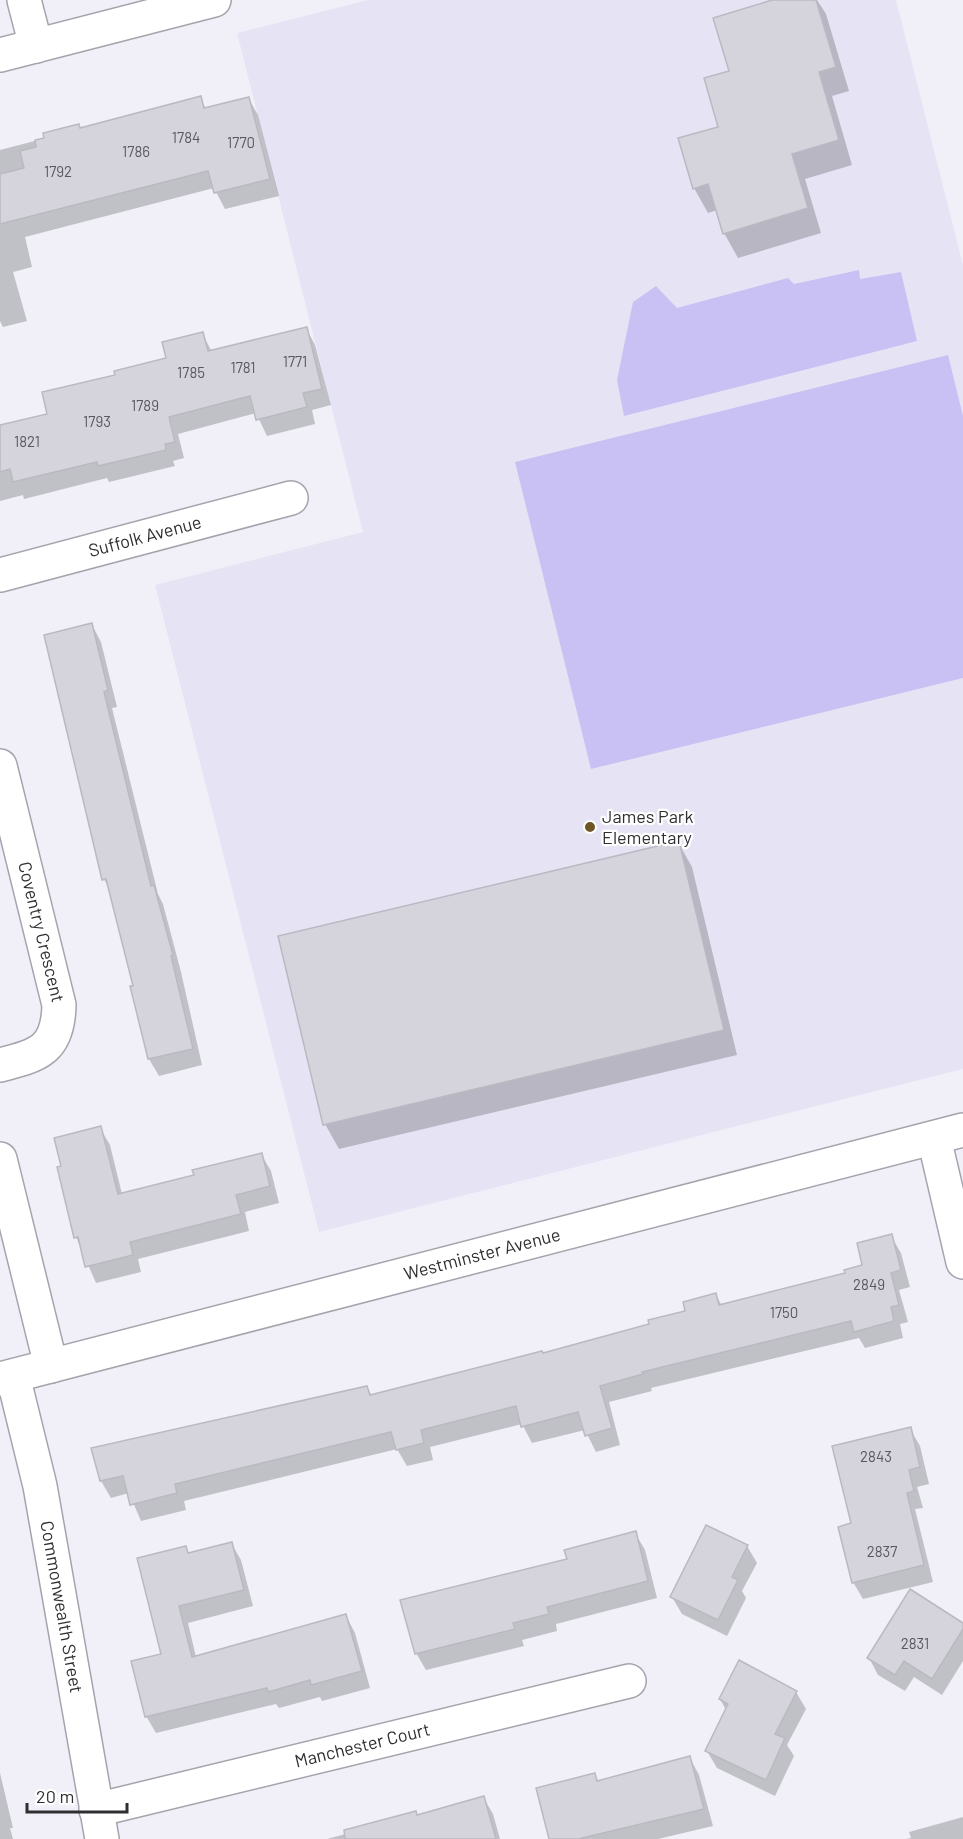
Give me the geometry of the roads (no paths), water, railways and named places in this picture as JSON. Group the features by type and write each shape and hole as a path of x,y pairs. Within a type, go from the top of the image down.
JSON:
{"street":[{"path":"24,0 36,46"},
{"path":"0,56 214,0"},
{"name":"Suffolk Avenue","path":"0,575 291,498"},
{"name":"Coventry Crescent","path":"0,766 59,1005 59,1027 51,1042 35,1056 0,1065"},
{"path":"948,1134 963,1262"},
{"name":"Westminster Avenue","path":"6,1377 948,1134"},
{"path":"0,1159 51,1366"},
{"name":"Commonwealth Street","path":"6,1377 40,1486 99,1825"},
{"name":"Manchester Court","path":"99,1825 629,1681"}],"place":[{"name":"James Park Elementary","path":"590,827"}]}
